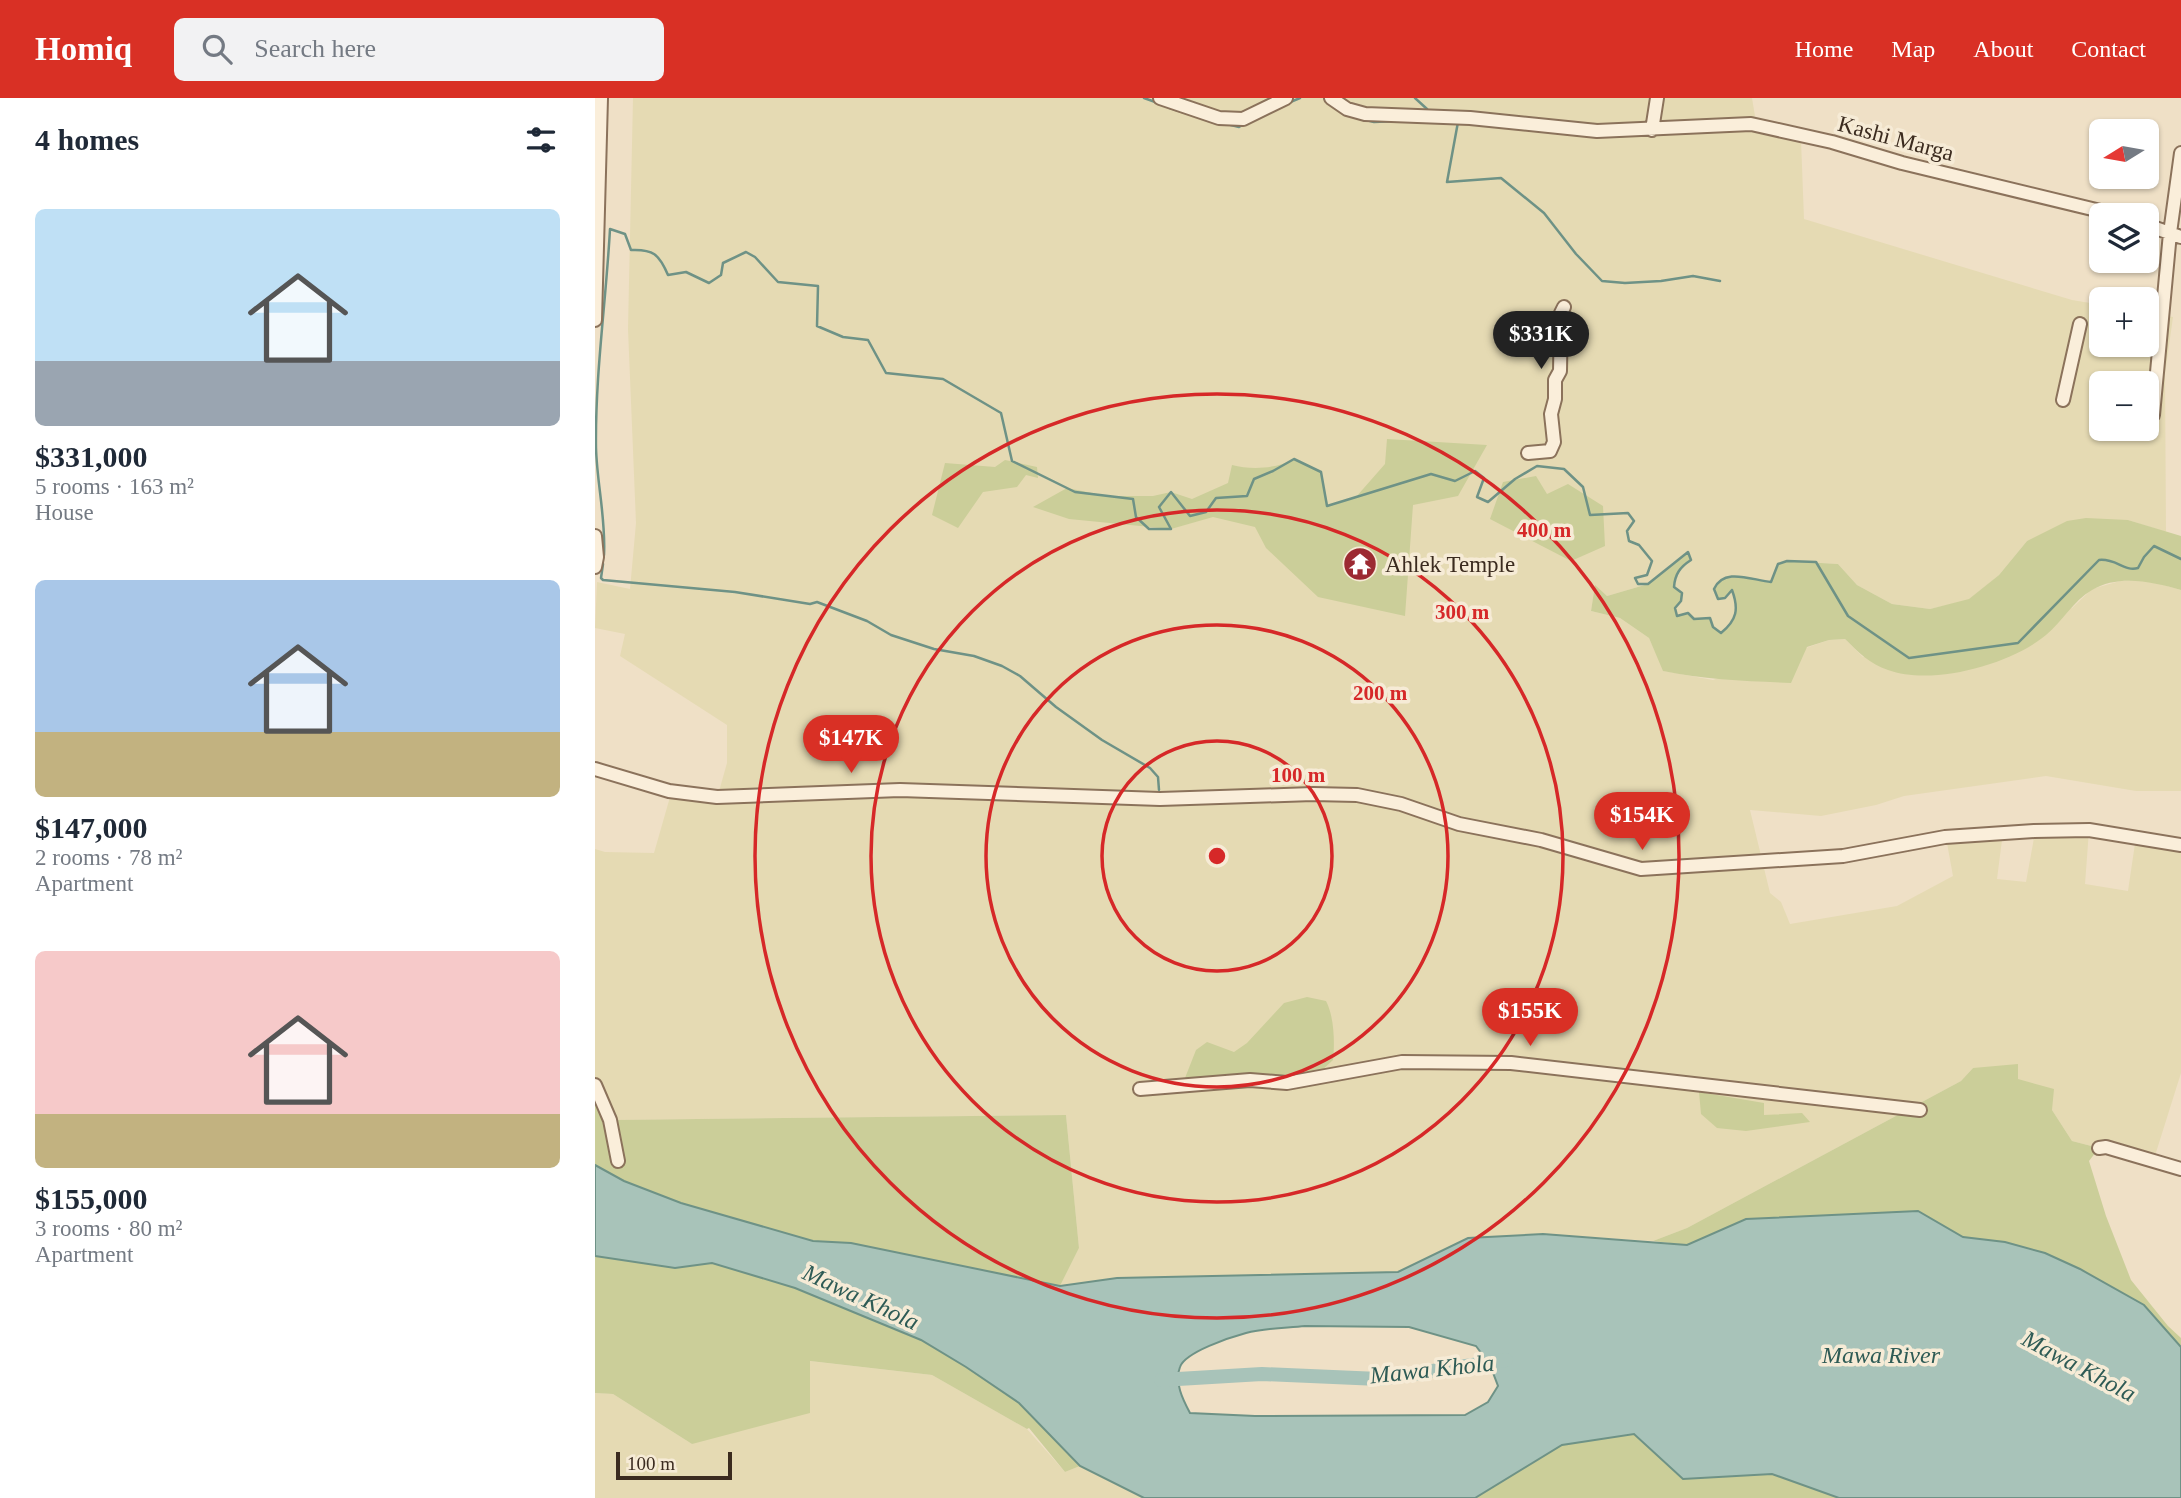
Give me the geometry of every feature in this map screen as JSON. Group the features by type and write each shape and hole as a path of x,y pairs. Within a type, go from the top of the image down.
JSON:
{"street":[{"path":"595,320 601,98"},
{"path":"1160,98 1219,118 1243,119 1286,98"},
{"name":"Kashi Marga","path":"1331,98 1347,109 1365,114 1470,118 1597,131 1751,124 2089,208"},
{"path":"1652,130 1657,98"},
{"path":"2158,371 2175,235 2181,153"},
{"path":"1528,453 1550,451 1553,442 1551,414 1555,400 1555,380 1560,371 1561,313 1564,307"},
{"path":"2063,400 2080,324"},
{"path":"595,536 595,567"},
{"path":"595,769 669,791 717,797 900,790 1016,792 1104,798 1357,795 1401,804 1459,824 1541,840 1641,869 1843,856 1945,837 2035,831 2089,830 2181,845"},
{"path":"1140,1089 1250,1080 1287,1083 1402,1062 1511,1063 1920,1110"},
{"path":"595,1085 610,1120 618,1161"},
{"path":"2099,1148 2106,1147 2181,1169"}],"shaded area":[{"path":"633,98 1752,98 1755,116 1746,125 1801,140 1804,219 2089,303 2089,357 2159,357 2159,315 2173,317 2165,374 2166,532 2128,520 2027,541 1999,575 1969,600 1930,609 1892,604 1857,585 1838,564 1787,561 1778,564 1770,582 1758,581 1732,590 1737,605 1735,618 1721,633 1694,619 1677,616 1674,578 1690,560 1673,562 1648,584 1607,596 1595,586 1591,611 1620,618 1649,638 1664,671 1713,680 1829,640 1845,639 1863,657 2072,608 2092,589 2120,581 2150,581 2181,590 2181,791 2136,791 2046,776 1904,796 1876,805 1821,816 1750,810 1770,893 1781,902 1790,924 1897,906 1953,876 1947,843 2002,840 1997,879 2026,882 2034,838 2059,838 2089,830 2085,884 2128,891 2136,837 2181,845 2181,1073 2153,1162 2072,1141 2052,1110 1973,1068 1961,1081 1687,1228 1653,1241 1543,1234 1468,1238 1398,1272 1117,1278 1060,1286 1079,1248 1066,1115 610,1120 595,1090 595,849 605,852 654,853 670,797 716,802 727,763 727,725 620,656 625,634 595,628 597,582 630,589 636,523 628,329"},
{"path":"809,1361 932,1375 1027,1429 1065,1472 1080,1466 1144,1498 595,1498 595,1393 613,1394 692,1444"}],"green space":[{"path":"1387,439 1487,445 1458,496 1413,505 1405,616 1318,597 1266,548 1255,527 1213,517 1171,529 1069,519 1033,507 1067,488 1107,496 1153,496 1171,492 1192,499 1228,483 1232,465 1263,468 1294,459 1321,472 1328,505 1356,497 1385,464"},
{"path":"1005,460 1037,467 1038,478 1026,475 1017,487 983,492 958,528 932,515 945,463 995,467"},
{"path":"1536,476 1547,494 1568,484 1603,506 1605,546 1571,561 1490,519 1503,482"},
{"path":"2086,518 2128,520 2181,536 2181,590 2136,581 2102,585 2085,595 2052,630 2031,646 1970,670 1926,676 1888,670 1870,661 1845,639 1829,640 1807,647 1791,683 1727,680 1679,674 1663,671 1649,638 1620,618 1591,611 1595,585 1607,596 1648,584 1688,552 1691,560 1679,571 1674,587 1682,593 1681,601 1675,608 1677,615 1688,613 1694,619 1710,618 1713,627 1721,633 1730,624 1736,609 1732,590 1725,598 1718,599 1714,589 1718,582 1724,578 1739,576 1770,582 1778,564 1787,561 1838,564 1857,585 1892,604 1930,609 1969,599 1999,575 2027,541 2067,521"},
{"path":"1307,997 1326,1001 1332,1022 1333,1060 1319,1073 1208,1080 1185,1078 1196,1050 1207,1042 1234,1052 1247,1043 1284,1003"},
{"path":"2018,1064 2018,1079 2054,1089 2052,1110 2072,1141 2099,1148 2089,1161 2106,1216 2131,1280 2181,1338 2181,1347 2005,1242 1963,1237 1918,1211 1746,1219 1687,1245 1653,1241 1687,1228 1961,1081 1973,1068"},
{"path":"595,1090 610,1120 1066,1115 1079,1248 1060,1286 851,1243 813,1241 681,1203 623,1181 595,1165"},
{"path":"1699,1092 1764,1103 1764,1115 1802,1113 1810,1122 1746,1131 1717,1128 1701,1114"},
{"path":"595,1256 675,1268 712,1263 795,1288 921,1340 1019,1403 1080,1466 1065,1472 1029,1428 932,1375 810,1361 810,1413 692,1444 613,1394 595,1393"},
{"path":"1634,1434 1683,1479 1772,1474 1839,1498 1475,1498 1562,1445"}],"water":[{"name":"Mawa River","path":"595,1165 624,1181 681,1203 813,1241 851,1243 1060,1286 1117,1278 1398,1272 1468,1238 1543,1234 1687,1245 1746,1219 1918,1211 1963,1237 2005,1242 2045,1253 2080,1269 2144,1305 2181,1347 2181,1498 1839,1498 1772,1474 1683,1479 1634,1434 1562,1445 1475,1498 1144,1498 1080,1466 1019,1403 921,1340 795,1288 712,1263 675,1268 595,1256","holes":["1305,1326 1409,1327 1476,1346 1490,1365 1498,1386 1488,1402 1465,1415 1255,1416 1190,1413 1180,1391 1178,1373 1184,1361 1209,1346 1246,1333"]}],"waterway":[{"path":"1144,98 1158,103"},
{"path":"1288,103 1300,98"},
{"path":"1415,98 1427,109"},
{"path":"1170,108 1214,122"},
{"path":"1366,120 1397,121"},
{"path":"1458,122 1447,182 1501,178 1544,213 1576,254 1602,281 1625,283 1693,276 1720,281"},
{"path":"1227,124 1239,127 1244,124"},
{"path":"1620,136 1644,135"},
{"path":"602,557 604,528 596,421 610,229 625,234 631,250 654,254 662,262 668,275 686,272 709,283 721,275 723,263 746,252 755,257 778,282 818,286 817,326 843,337 868,340 886,373 943,379 1001,413 1012,461 1075,492 1133,499 1136,517 1149,529 1171,529 1159,507 1171,492 1190,516 1206,512 1216,498 1247,496 1254,479 1294,459 1321,472 1327,506 1431,474 1455,481 1475,471 1484,478 1477,497 1488,502 1515,479 1537,466 1564,469 1583,487 1590,515 1628,513 1634,521 1627,531 1629,541 1639,545 1652,561 1647,575 1635,578 1638,584 1648,584 1688,552 1691,560 1679,571 1674,587 1682,593 1681,601 1675,608 1677,616 1688,613 1694,619 1710,618 1713,627 1721,633 1733,619 1736,609 1732,590 1725,598 1718,599 1714,589 1724,578 1739,576 1771,582 1778,564 1787,561 1816,562 1848,616 1909,658 2018,643 2099,560 2138,568 2154,546 2181,559"},
{"path":"603,564 603,580 735,592 810,604 817,602 867,621 891,635 1002,666 1020,676 1056,707 1102,740 1150,768 1158,777 1159,790"},
{"name":"Mawa Khola","path":"1161,1380 1262,1374 1379,1379 1506,1360"}],"place":[{"name":"Ahlek Temple","path":"1360,564"}]}
